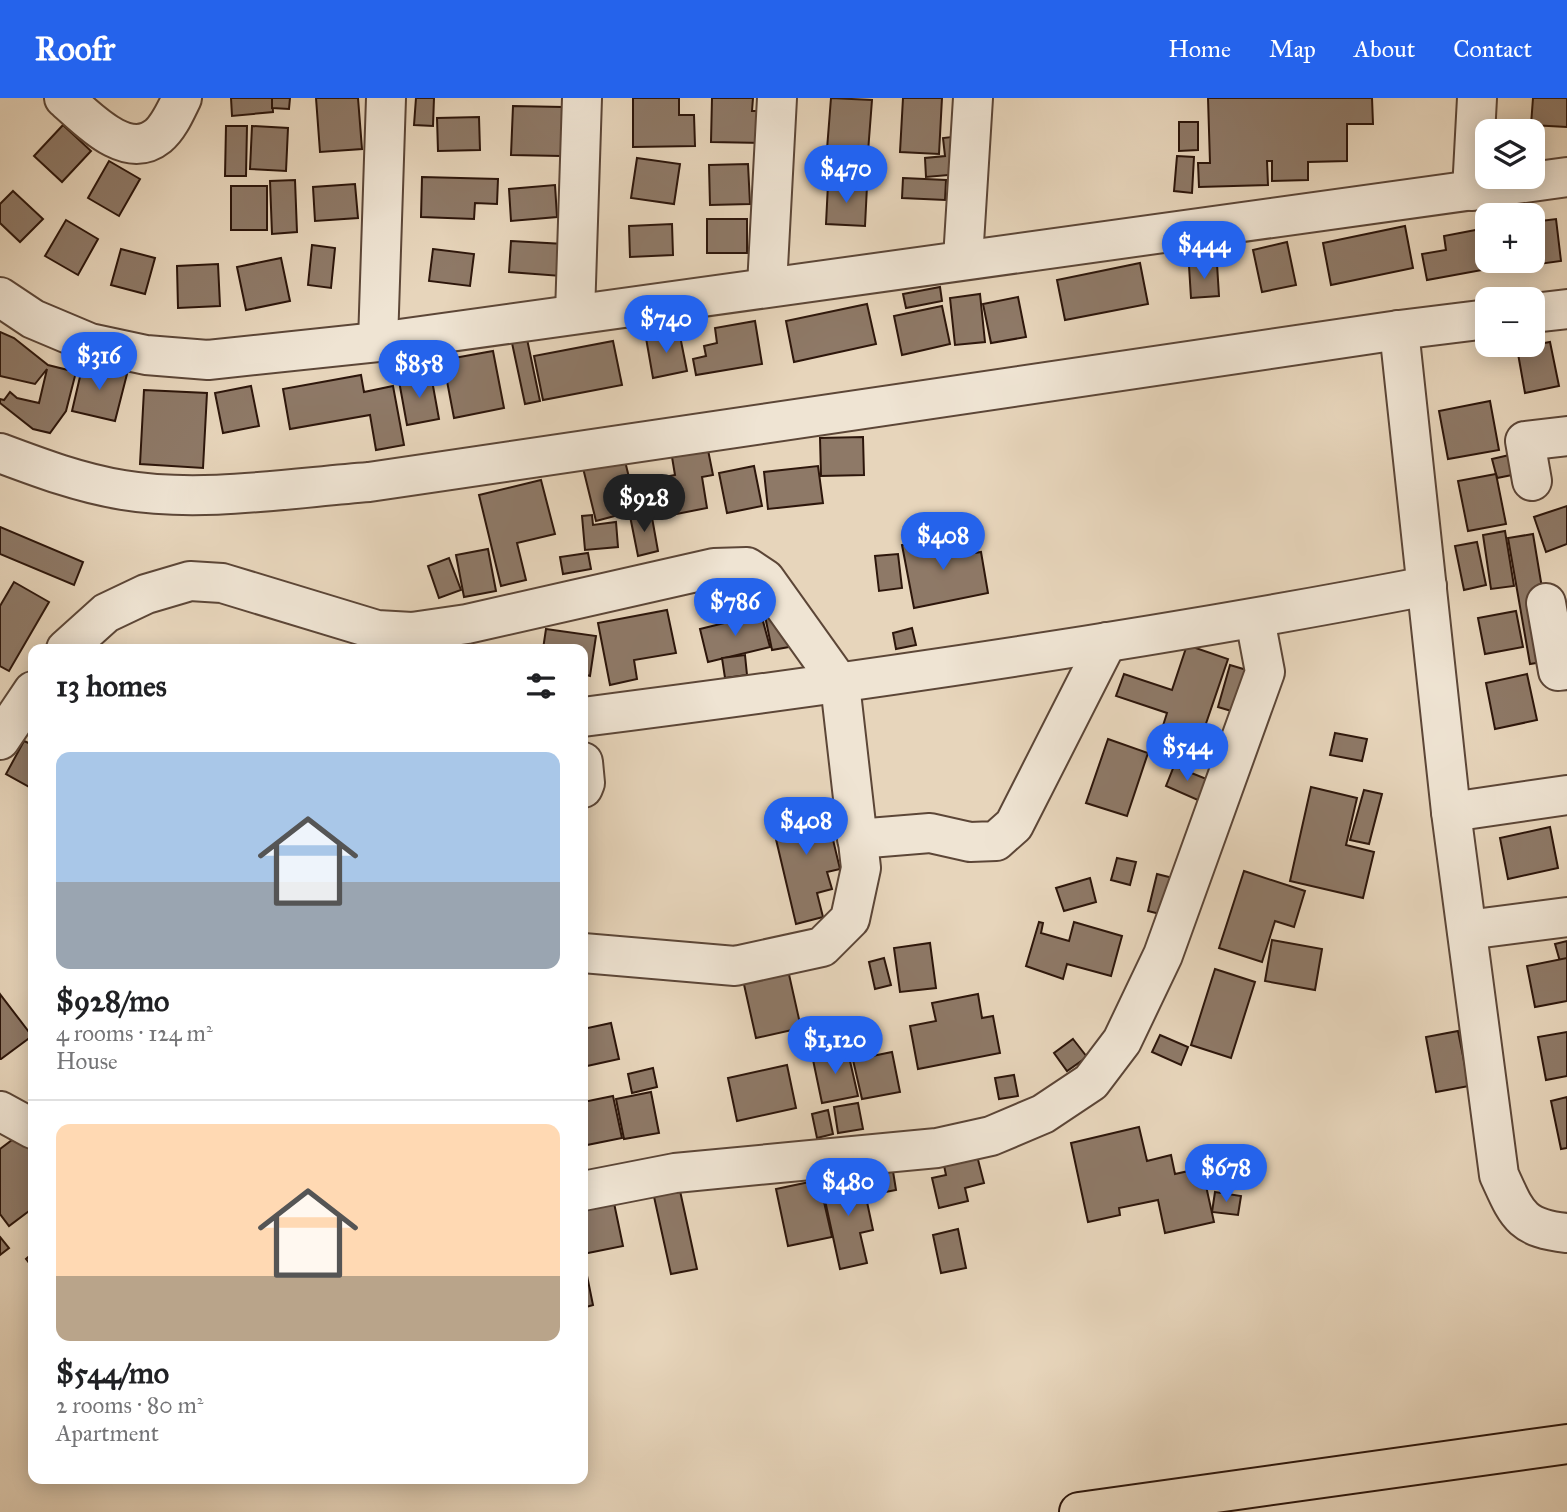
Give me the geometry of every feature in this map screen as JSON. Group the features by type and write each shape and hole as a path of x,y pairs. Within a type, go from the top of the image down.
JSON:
{"main road":[{"path":"1079,1512 1567,1444"}],"street":[{"path":"64,98 110,138 137,144 158,136 182,98"},
{"path":"378,342 386,98"},
{"path":"575,314 582,98"},
{"path":"768,286 777,98"},
{"path":"963,259 973,98"},
{"path":"1472,191 1477,98"},
{"path":"0,297 33,318 90,343 146,355 208,360 378,342 1567,177"},
{"path":"1545,312 1567,309"},
{"path":"0,453 59,475 124,490 196,495 369,482 1475,320"},
{"path":"1399,330 1451,812 1499,1175 1516,1212 1542,1230 1567,1233"},
{"path":"1532,481 1525,441 1567,436"},
{"path":"72,644 106,613 146,594 190,581 222,583 377,630 412,632 467,624 714,568 747,567 765,579 839,684 861,868 850,919 822,947 735,966 588,953"},
{"path":"588,716 839,684 1255,619 1427,586"},
{"path":"1546,603 1558,671 1567,670"},
{"path":"588,1190 675,1173 937,1148 991,1136 1043,1114 1091,1082 1122,1041 1163,955 1261,685 1265,672 1255,619"},
{"path":"857,839 930,833 970,842 996,841 1014,825 1107,642"},
{"path":"0,740 28,698"},
{"path":"1451,812 1567,795"},
{"path":"1467,930 1567,917"},
{"path":"0,1111 28,1126"}],"building":[{"path":"231,98 272,98 273,112 232,116"},
{"path":"272,98 290,98 289,109 272,108"},
{"path":"316,98 358,98 362,149 320,152"},
{"path":"416,98 434,98 433,126 414,125"},
{"path":"633,98 679,98 679,115 694,115 695,146 633,147"},
{"path":"712,98 753,98 752,111 764,111 763,143 711,142"},
{"path":"831,98 872,100 867,165 826,162"},
{"path":"903,98 942,98 939,154 900,152"},
{"path":"1208,98 1372,98 1373,124 1347,124 1347,161 1308,162 1308,180 1272,181 1272,161 1267,161 1268,185 1199,187 1198,163 1210,163"},
{"path":"1533,98 1567,98 1567,127 1545,126 1545,119 1531,119"},
{"path":"513,106 563,107 561,156 511,155"},
{"path":"479,117 480,150 438,151 437,118"},
{"path":"1179,122 1198,122 1198,150 1179,151"},
{"path":"63,125 91,151 62,182 34,156"},
{"path":"226,126 247,126 246,176 225,176"},
{"path":"252,126 288,128 286,171 250,169"},
{"path":"968,135 971,173 926,177 925,158 945,156 943,138"},
{"path":"1177,156 1194,157 1192,193 1174,191"},
{"path":"637,158 680,164 674,204 631,198"},
{"path":"109,161 140,179 119,216 88,198"},
{"path":"748,164 750,204 710,205 709,165"},
{"path":"422,177 498,179 497,204 475,203 474,219 421,217"},
{"path":"903,178 946,180 945,200 902,198"},
{"path":"295,180 297,232 272,234 270,181"},
{"path":"355,184 358,218 315,221 313,187"},
{"path":"828,184 867,186 865,226 826,224"},
{"path":"555,185 557,217 511,221 509,189"},
{"path":"231,186 267,186 267,230 231,230"},
{"path":"13,191 43,219 20,242 0,223 0,204"},
{"path":"707,219 747,219 747,253 707,253"},
{"path":"1556,219 1561,261 1545,263 1545,220"},
{"path":"66,220 98,239 78,275 45,256"},
{"path":"672,224 673,255 630,257 629,226"},
{"path":"1405,226 1413,268 1331,285 1323,243"},
{"path":"1475,230 1475,271 1427,280 1422,254 1446,250 1444,236"},
{"path":"511,241 564,244 561,276 509,272"},
{"path":"1287,242 1296,285 1262,292 1253,250"},
{"path":"312,245 335,248 331,288 308,285"},
{"path":"121,249 155,258 145,294 111,285"},
{"path":"433,249 474,254 470,286 429,281"},
{"path":"281,258 290,301 246,310 237,267"},
{"path":"1140,263 1148,304 1065,320 1057,280"},
{"path":"218,264 220,306 178,308 177,266"},
{"path":"1217,264 1219,296 1191,298 1189,266"},
{"path":"940,287 942,301 906,308 903,294"},
{"path":"980,294 985,342 955,345 950,298"},
{"path":"1018,297 1026,337 991,343 983,304"},
{"path":"867,304 876,344 794,362 786,321"},
{"path":"942,306 950,344 902,355 894,316"},
{"path":"755,321 762,364 696,375 693,359 706,356 704,346 717,343 715,328"},
{"path":"679,331 687,371 653,378 646,338"},
{"path":"0,332 14,338 48,365 76,372 66,411 50,433 33,429 0,403 0,399 4,400 10,392 17,398 39,403 47,369 35,384 0,376"},
{"path":"527,339 540,401 525,404 512,343"},
{"path":"613,341 622,385 543,400 534,356"},
{"path":"1550,342 1559,386 1525,393 1519,357 1545,357 1545,343"},
{"path":"493,351 504,408 454,418 443,360"},
{"path":"83,364 127,374 115,421 72,411"},
{"path":"361,375 364,392 393,386 404,445 376,450 370,415 290,429 283,389"},
{"path":"431,375 439,419 407,425 399,381"},
{"path":"251,386 259,426 223,433 215,393"},
{"path":"144,390 207,393 203,468 140,464"},
{"path":"1490,401 1499,450 1448,459 1439,411"},
{"path":"863,437 864,475 821,476 820,438"},
{"path":"708,450 713,475 702,477 707,508 656,518 649,480 675,475 672,457"},
{"path":"1518,453 1522,473 1497,478 1492,459"},
{"path":"624,457 637,510 596,521 583,468"},
{"path":"754,466 762,506 727,513 719,473"},
{"path":"818,466 823,503 768,509 764,472"},
{"path":"1496,474 1506,524 1468,531 1458,481"},
{"path":"541,480 555,534 517,543 526,580 501,586 479,495"},
{"path":"1567,506 1567,544 1546,552 1534,517"},
{"path":"651,512 658,551 638,556 630,516"},
{"path":"592,515 593,525 616,522 618,547 585,550 582,516"},
{"path":"0,527 83,562 74,585 0,554"},
{"path":"1505,531 1514,586 1491,589 1483,535"},
{"path":"1533,534 1554,660 1530,664 1508,538"},
{"path":"958,535 962,555 981,552 988,593 914,608 902,545"},
{"path":"1477,542 1486,585 1464,590 1455,546"},
{"path":"488,549 496,591 464,597 456,555"},
{"path":"588,553 591,569 563,574 560,557"},
{"path":"898,554 902,588 879,591 875,556"},
{"path":"449,558 461,590 439,598 428,566"},
{"path":"745,572 768,608 750,610"},
{"path":"740,579 745,611 717,615 711,584"},
{"path":"14,582 49,602 9,671 0,666 0,606"},
{"path":"667,610 676,653 634,660 637,679 610,685 598,623"},
{"path":"787,611 795,646 772,650 765,616"},
{"path":"1516,611 1523,647 1485,654 1478,618"},
{"path":"761,614 770,647 708,662 700,629"},
{"path":"912,628 916,645 896,649 893,633"},
{"path":"546,629 596,636 590,676 588,644 544,644"},
{"path":"1187,645 1228,659 1199,744 1161,732 1167,713 1116,696 1124,674 1172,690"},
{"path":"745,655 747,675 725,678 722,658"},
{"path":"1230,665 1250,671 1238,713 1218,707"},
{"path":"1527,674 1537,720 1495,729 1486,683"},
{"path":"1335,733 1367,739 1362,761 1330,755"},
{"path":"1108,739 1148,753 1127,816 1086,803"},
{"path":"24,741 28,743 28,786 6,774"},
{"path":"1174,766 1209,780 1200,801 1166,786"},
{"path":"1311,787 1357,798 1346,845 1374,852 1363,898 1290,881"},
{"path":"1364,790 1382,794 1369,844 1350,840"},
{"path":"824,802 840,869 827,872 832,889 817,893 823,917 796,924 770,814"},
{"path":"1550,827 1558,868 1508,879 1500,838"},
{"path":"1117,858 1136,862 1130,885 1111,880"},
{"path":"1244,871 1305,891 1294,927 1275,921 1262,962 1219,948"},
{"path":"1157,874 1181,880 1172,917 1148,911"},
{"path":"1090,878 1096,902 1064,911 1056,888"},
{"path":"1039,922 1043,923 1041,933 1069,941 1074,922 1122,936 1111,976 1067,964 1063,979 1026,966"},
{"path":"1272,940 1322,949 1315,990 1265,981"},
{"path":"1567,941 1567,963 1561,965 1555,944"},
{"path":"930,943 936,988 900,992 894,948"},
{"path":"884,958 891,985 875,989 869,962"},
{"path":"1567,958 1567,1001 1535,1007 1527,966"},
{"path":"1215,969 1255,982 1231,1058 1191,1045"},
{"path":"788,970 801,1028 756,1038 743,980"},
{"path":"0,994 28,1031 28,1039 0,1059"},
{"path":"978,994 982,1018 993,1016 1000,1053 918,1069 910,1026 936,1021 932,1003"},
{"path":"611,1023 619,1059 588,1066 588,1028"},
{"path":"1458,1031 1469,1086 1436,1092 1426,1037"},
{"path":"1567,1032 1567,1076 1546,1080 1538,1037"},
{"path":"1160,1035 1188,1047 1181,1065 1152,1052"},
{"path":"1073,1039 1087,1057 1067,1071 1054,1053"},
{"path":"847,1048 858,1096 822,1103 812,1055"},
{"path":"892,1052 900,1092 862,1099 853,1060"},
{"path":"787,1065 796,1108 737,1121 728,1078"},
{"path":"653,1068 657,1087 632,1093 628,1074"},
{"path":"1014,1075 1018,1096 999,1099 995,1078"},
{"path":"651,1092 659,1133 624,1139 616,1099"},
{"path":"613,1096 622,1138 588,1145 588,1101"},
{"path":"1567,1097 1567,1148 1561,1149 1551,1101"},
{"path":"858,1103 863,1129 838,1133 834,1107"},
{"path":"828,1110 833,1134 817,1138 812,1114"},
{"path":"1139,1127 1147,1161 1171,1155 1175,1174 1202,1168 1214,1222 1165,1233 1158,1200 1119,1208 1120,1215 1088,1222 1071,1143"},
{"path":"28,1128 28,1212 9,1226 0,1214 0,1149"},
{"path":"975,1148 984,1183 965,1188 968,1201 939,1208 932,1178 946,1175 942,1156"},
{"path":"891,1159 896,1190 880,1193 875,1162"},
{"path":"861,1174 873,1230 860,1233 867,1263 840,1269 821,1182"},
{"path":"677,1177 697,1269 671,1274 651,1183"},
{"path":"819,1180 832,1237 788,1246 776,1189"},
{"path":"1215,1192 1241,1196 1238,1215 1212,1212"},
{"path":"614,1203 623,1246 588,1253 588,1208"},
{"path":"958,1229 966,1268 941,1273 933,1235"},
{"path":"0,1237 9,1248 0,1255"},
{"path":"588,1280 593,1305 588,1306"}]}
